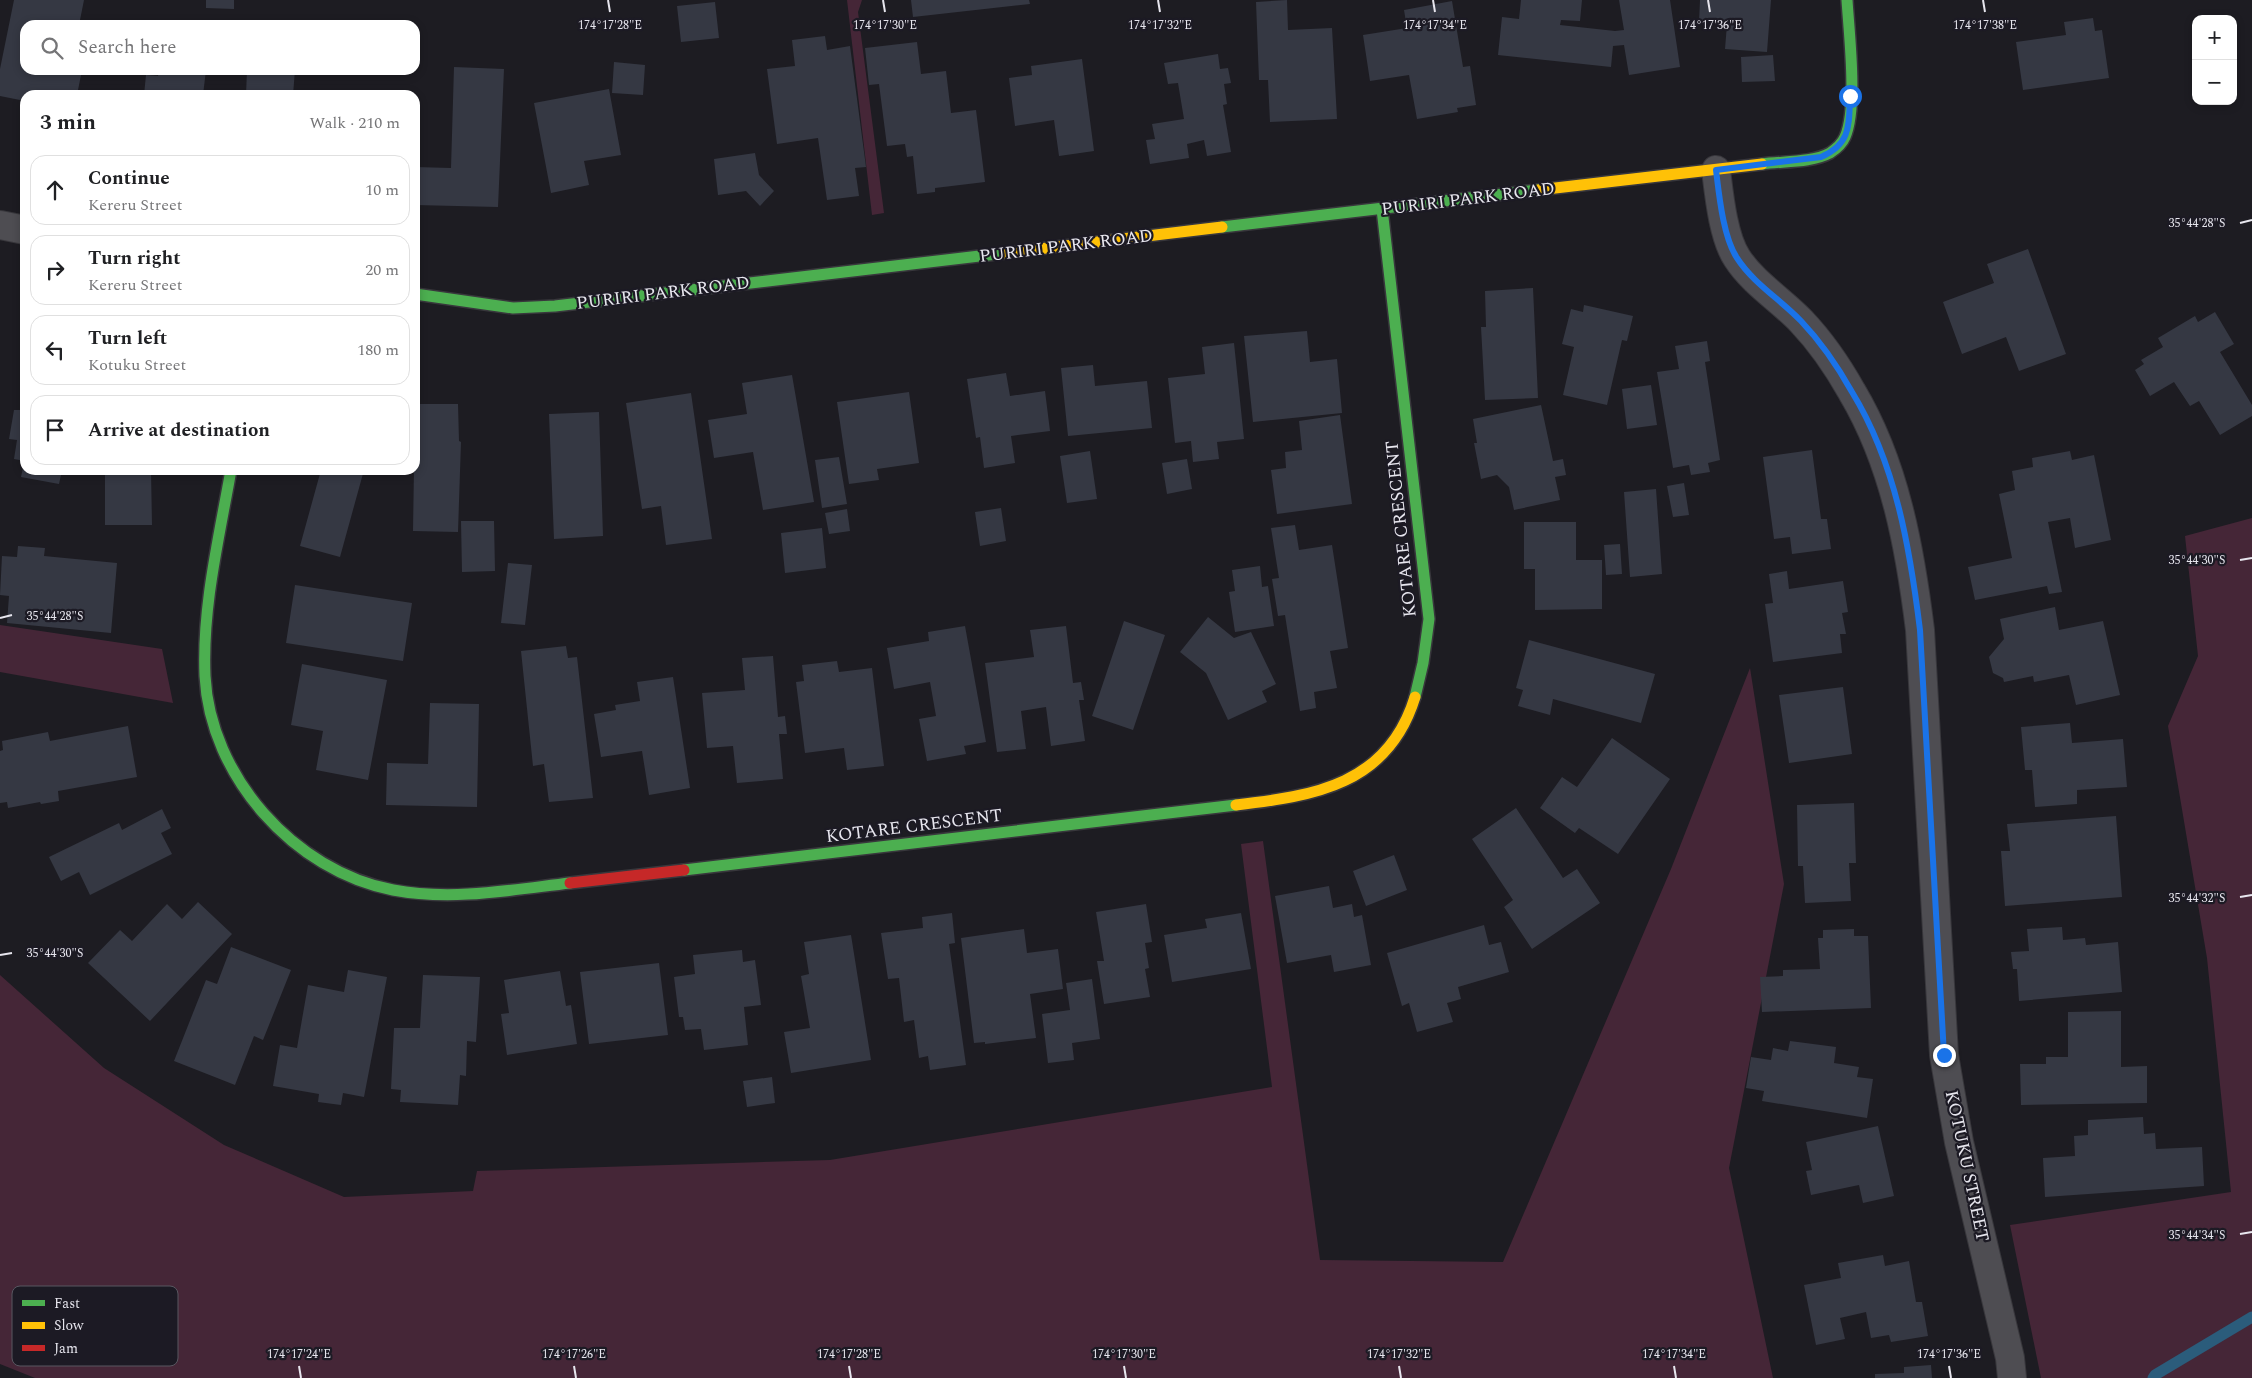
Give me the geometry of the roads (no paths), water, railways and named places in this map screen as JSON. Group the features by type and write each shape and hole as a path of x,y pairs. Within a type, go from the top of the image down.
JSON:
{"street":[{"name":"PURIRI PARK ROAD","path":"420,295 513,308 554,306 1821,157 1836,150 1847,134 1849,115 1847,0"},
{"name":"KOTUKU STREET","path":"1716,170 1720,203 1736,256 1750,276 1802,322 1824,349 1853,393 1881,452 1899,509 1913,571 1920,630 1944,1055 1959,1142 2010,1358 2012,1378"},
{"name":"KOTARE CRESCENT","path":"230,475 204,634 205,678 211,719 227,763 253,803 282,835 323,863 370,884 417,894 467,895 1254,804 1320,792 1350,779 1380,757 1399,734 1413,705 1422,673 1429,619 1382,209"},
{"path":"0,225 20,229"}],"waterway":[{"path":"2153,1378 2155,1375 2252,1317"}]}
